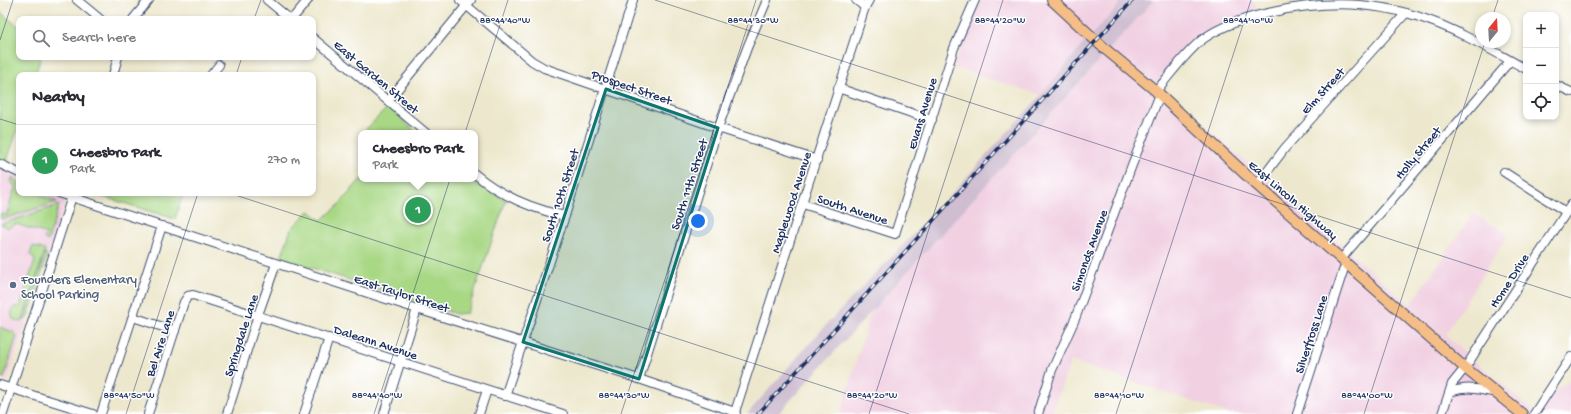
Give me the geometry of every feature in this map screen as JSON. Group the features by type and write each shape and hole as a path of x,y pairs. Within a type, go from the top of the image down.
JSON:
{"main road":[{"name":"East Lincoln Highway","path":"1052,0 1104,48 1158,93 1257,185 1344,260 1464,368 1522,414"}],"street":[{"path":"77,0 96,16"},
{"path":"136,16 149,0"},
{"path":"267,0 287,16"},
{"path":"294,16 308,0"},
{"name":"South 10th Street","path":"505,396 565,216 633,0"},
{"path":"856,0 867,4"},
{"name":"Evans Avenue","path":"895,234 954,48 974,0"},
{"name":"South 11th Street","path":"639,379 718,128 764,1"},
{"path":"388,101 466,2"},
{"name":"Prospect Street","path":"466,2 538,66 718,128 817,160"},
{"path":"1158,93 1195,47 1202,40 1220,28 1239,20 1292,7 1330,3 1381,7 1406,13 1442,26 1523,68"},
{"name":"Maplewood Avenue","path":"736,413 817,160 838,88 867,4"},
{"name":"Elm Street","path":"1257,185 1286,148 1406,13"},
{"name":"East Garden Street","path":"316,41 422,130"},
{"path":"113,72 117,60"},
{"name":"Holly Street","path":"1344,260 1510,61"},
{"path":"213,72 219,65"},
{"path":"1559,86 1571,92"},
{"path":"838,88 932,120"},
{"name":"Simonds Avenue","path":"1038,414 1052,370 1075,319 1158,93"},
{"path":"0,164 16,172"},
{"path":"1504,172 1566,212"},
{"path":"478,176 500,193 565,216"},
{"path":"3,414 73,196"},
{"name":"East Taylor Street","path":"76,196 276,264 639,379 736,413"},
{"name":"South Avenue","path":"803,204 895,234"},
{"name":"Home Drive","path":"1442,414 1452,384 1571,205"},
{"path":"101,414 162,226"},
{"name":"Silverfross Lane","path":"1297,414 1344,260"},
{"name":"Springdale Lane","path":"227,414 258,315 276,264"},
{"name":"Daleann Avenue","path":"184,302 188,296 196,295 563,414"},
{"name":"Bel Aire Lane","path":"148,414 184,302"},
{"path":"384,414 417,309"},
{"path":"133,317 175,331"},
{"path":"304,414 329,338"},
{"path":"1534,414 1571,357"},
{"path":"0,385 93,414"},
{"path":"1450,392 1462,388 1476,388 1496,393"},
{"path":"479,414 487,390"}],"highlighted area":[{"path":"606,89 718,128 639,379 523,342"}],"shaded area":[{"path":"982,0 1122,0 1041,95 953,67"},
{"path":"1122,0 1154,0 778,414 747,414 826,325 935,212 1041,95"},
{"path":"1154,0 1253,0 1258,11 1224,21 1194,43 1157,82 1216,136 1410,305 1473,214 1508,234 1447,332 1447,337 1537,414 1230,414 1071,361 1051,414 841,414 871,311"},
{"path":"0,168 16,176 16,196 54,196 64,199 65,203 7,381 0,378"},
{"path":"1571,381 1571,414 1540,414 1557,389"}],"green space":[{"path":"0,12 16,25 16,60 40,60 36,72 16,72 16,134 4,170 0,168"},
{"path":"388,107 414,130 365,130"},
{"path":"12,178 16,180 16,196 42,196 57,202 4,219 0,218 1,213 6,216 15,187 11,181"},
{"path":"358,182 474,182 506,200 467,313 456,314 281,258 291,229 309,211 321,220 336,208"},
{"path":"101,196 182,196 175,219"},
{"path":"59,205 48,241 44,238 47,234 16,224 8,228 1,224"},
{"path":"33,246 45,250 22,322 16,321 12,317 12,312 15,306 18,308 20,306 35,260 30,254"},
{"path":"45,253 47,256 30,312 24,321"},
{"path":"0,327 13,332 17,336 4,378 0,377"}],"railway":[{"path":"758,414 1133,0"}],"place":[{"name":"Cheesbro Park","path":"418,210"},
{"name":"Founders Elementary School Parking","path":"13,285"}]}
